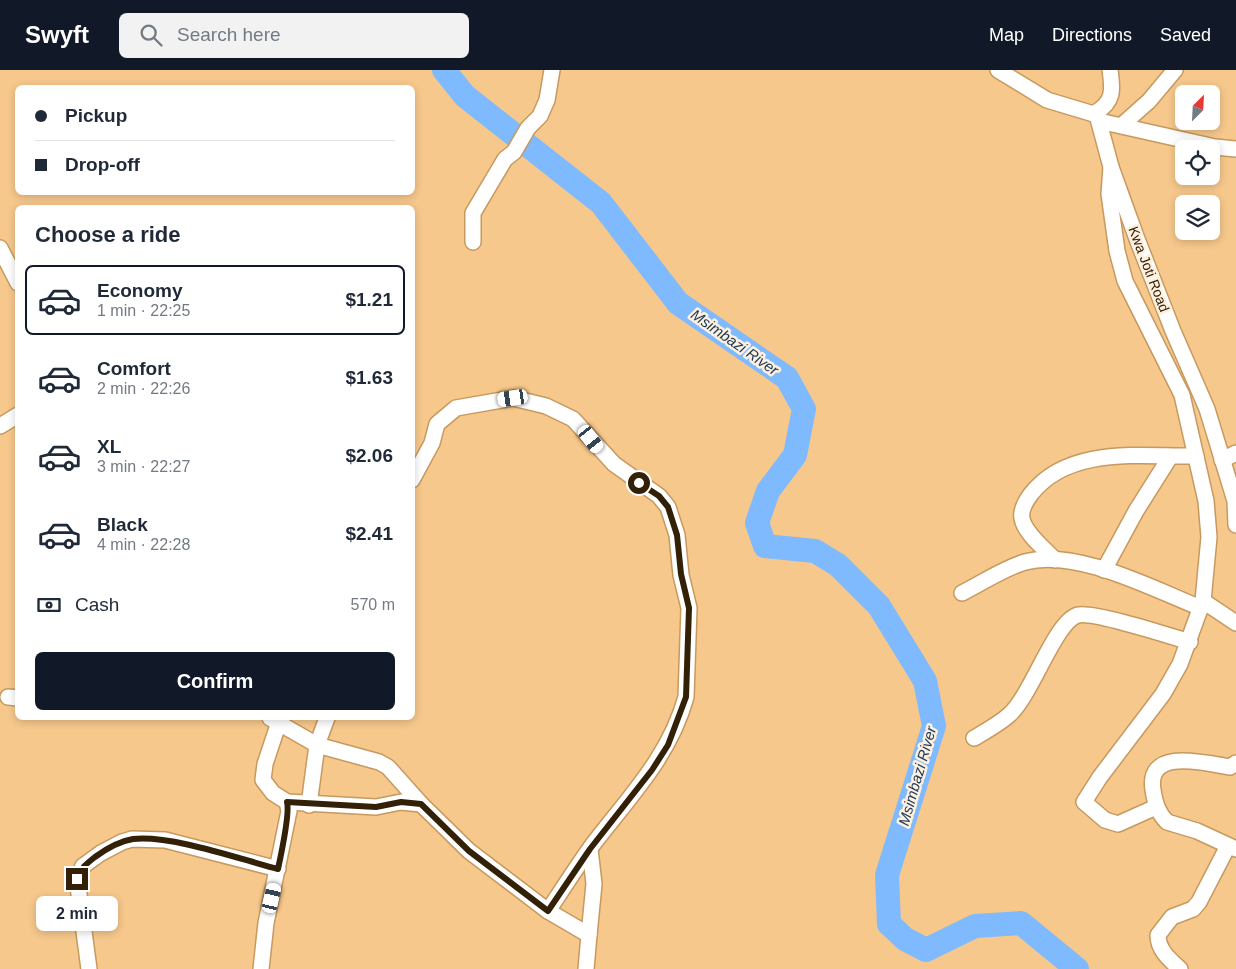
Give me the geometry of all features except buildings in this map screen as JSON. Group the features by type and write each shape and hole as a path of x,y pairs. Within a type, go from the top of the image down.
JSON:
{"street":[{"path":"473,242 473,213 504,159 514,152 528,128 540,116 547,100 552,70"},
{"path":"998,70 1047,100 1097,117 1122,125 1215,147 1236,149"},
{"path":"1097,117 1110,101 1110,70"},
{"path":"1122,125 1149,100 1175,70"},
{"name":"Kwa Joti Road","path":"1097,117 1111,166 1173,331 1207,409 1235,501 1236,525"},
{"path":"1111,166 1108,180 1109,194 1117,251 1125,281 1182,395 1209,519 1202,604 1190,642 1163,694 1100,777 1084,802 1104,820 1118,824 1156,807"},
{"path":"0,248 15,277"},
{"path":"415,474 432,443 437,424 446,415 456,408 471,404 513,398 546,406 573,419 614,464 659,496 668,507 677,535 681,574 689,608 686,697 668,745 652,770 590,849 548,911"},
{"path":"1222,460 1236,453"},
{"path":"1055,560 1023,522 1022,514 1026,502 1033,492 1050,478 1081,462 1097,458 1196,456"},
{"path":"1104,570 1136,511 1170,457"},
{"path":"962,592 1023,563 1041,559 1078,562 1202,604 1236,623"},
{"path":"974,738 1010,714 1028,690 1057,636 1069,619 1079,614 1128,624 1190,642"},
{"path":"421,804 401,802 376,807 308,805 287,802 274,793 263,780 275,720 317,745 379,762 388,767 421,804 469,851 548,911 589,934"},
{"path":"308,805 317,745 326,720"},
{"path":"1180,969 1168,958 1158,943 1158,935 1172,917 1193,909 1199,902 1232,848 1197,830 1166,822 1156,807 1152,785 1154,771 1161,765 1170,762 1197,761 1230,767 1236,762"},
{"path":"261,969 266,924 288,816 287,802"},
{"path":"89,969 77,879 83,866 101,852 122,842 153,839 278,869"},
{"path":"586,969 594,884 590,849"}],"waterway":[{"name":"Msimbazi River","path":"444,70 465,96 601,203 678,303 787,378 804,409 795,455 768,491 757,523 765,546 815,551 838,565 879,606 925,681 934,726 887,875 889,924 905,939 926,950 975,926 1021,923 1077,969"}],"route":[{"path":"77,879 83,866 101,852 132,839 165,840 278,869 285,824 289,811 287,802 308,805 338,804 376,807 401,802 412,802 421,804 469,851 548,911 590,849 652,770 668,745 686,697 685,664 689,608 681,574 677,535 668,507 659,496 639,483"}]}
